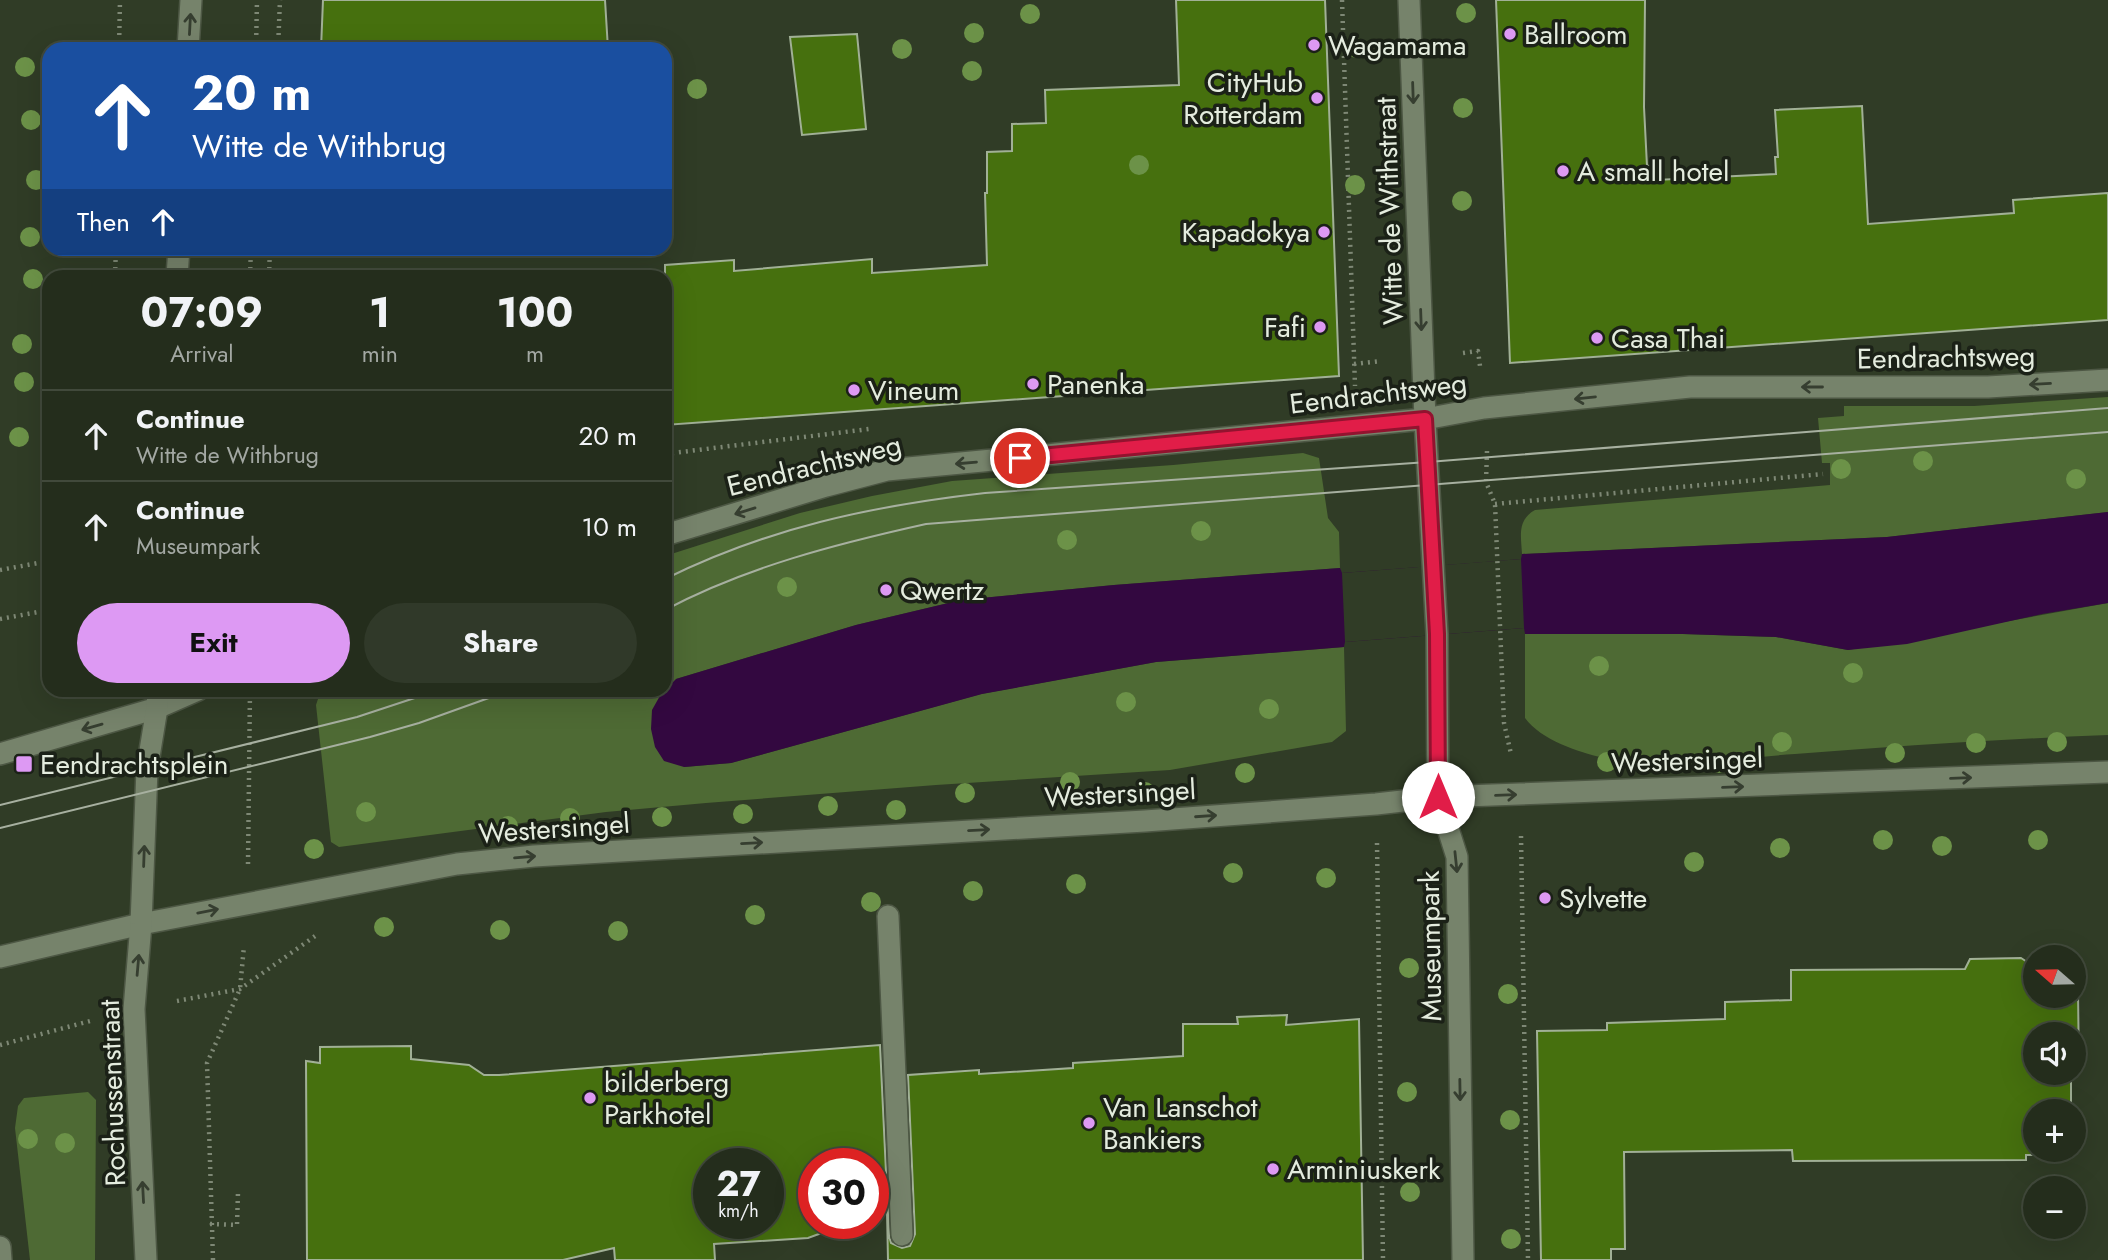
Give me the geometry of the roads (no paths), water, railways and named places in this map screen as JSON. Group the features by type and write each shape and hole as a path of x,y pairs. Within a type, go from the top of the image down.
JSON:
{"street":[{"path":"188,42 191,0"},
{"name":"Witte de Withstraat","path":"1409,0 1425,419"},
{"name":"Eendrachtsweg","path":"672,533 887,470 1425,419 1485,408 1690,387 1988,387 2108,380"},
{"name":"Museumpark","path":"1425,419 1437,634 1438,797 1457,858 1463,1260"},
{"path":"0,754 158,699 147,769 141,924 0,957"},
{"name":"Westersingel","path":"141,924 457,864 534,856 1144,821 1438,797 2108,772"},
{"path":"888,916 902,1235"},
{"name":"Rochussenstraat","path":"141,924 134,1009 146,1260"},
{"path":"0,1247 1,1260"}],"tram line":[{"path":"672,576 742,546 821,522 861,512 985,493 1428,462 2108,408"},
{"path":"672,607 727,581 792,558 926,524 2108,432"},
{"path":"0,805 357,717 418,697"},
{"path":"0,828 370,737 491,697"}],"place":[{"name":"Ballroom","path":"1510,34"},
{"name":"Wagamama","path":"1314,45"},
{"name":"CityHub Rotterdam","path":"1317,98"},
{"name":"A small hotel","path":"1563,171"},
{"name":"Kapadokya","path":"1324,232"},
{"name":"Fafi","path":"1320,327"},
{"name":"Casa Thai","path":"1597,338"},
{"name":"Panenka","path":"1033,384"},
{"name":"Vineum","path":"854,390"},
{"name":"Qwertz","path":"886,590"},
{"name":"Eendrachtsplein","path":"24,764"},
{"name":"Sylvette","path":"1545,898"},
{"name":"bilderberg Parkhotel","path":"590,1098"},
{"name":"Van Lanschot Bankiers","path":"1089,1123"},
{"name":"Arminiuskerk","path":"1273,1169"}]}
